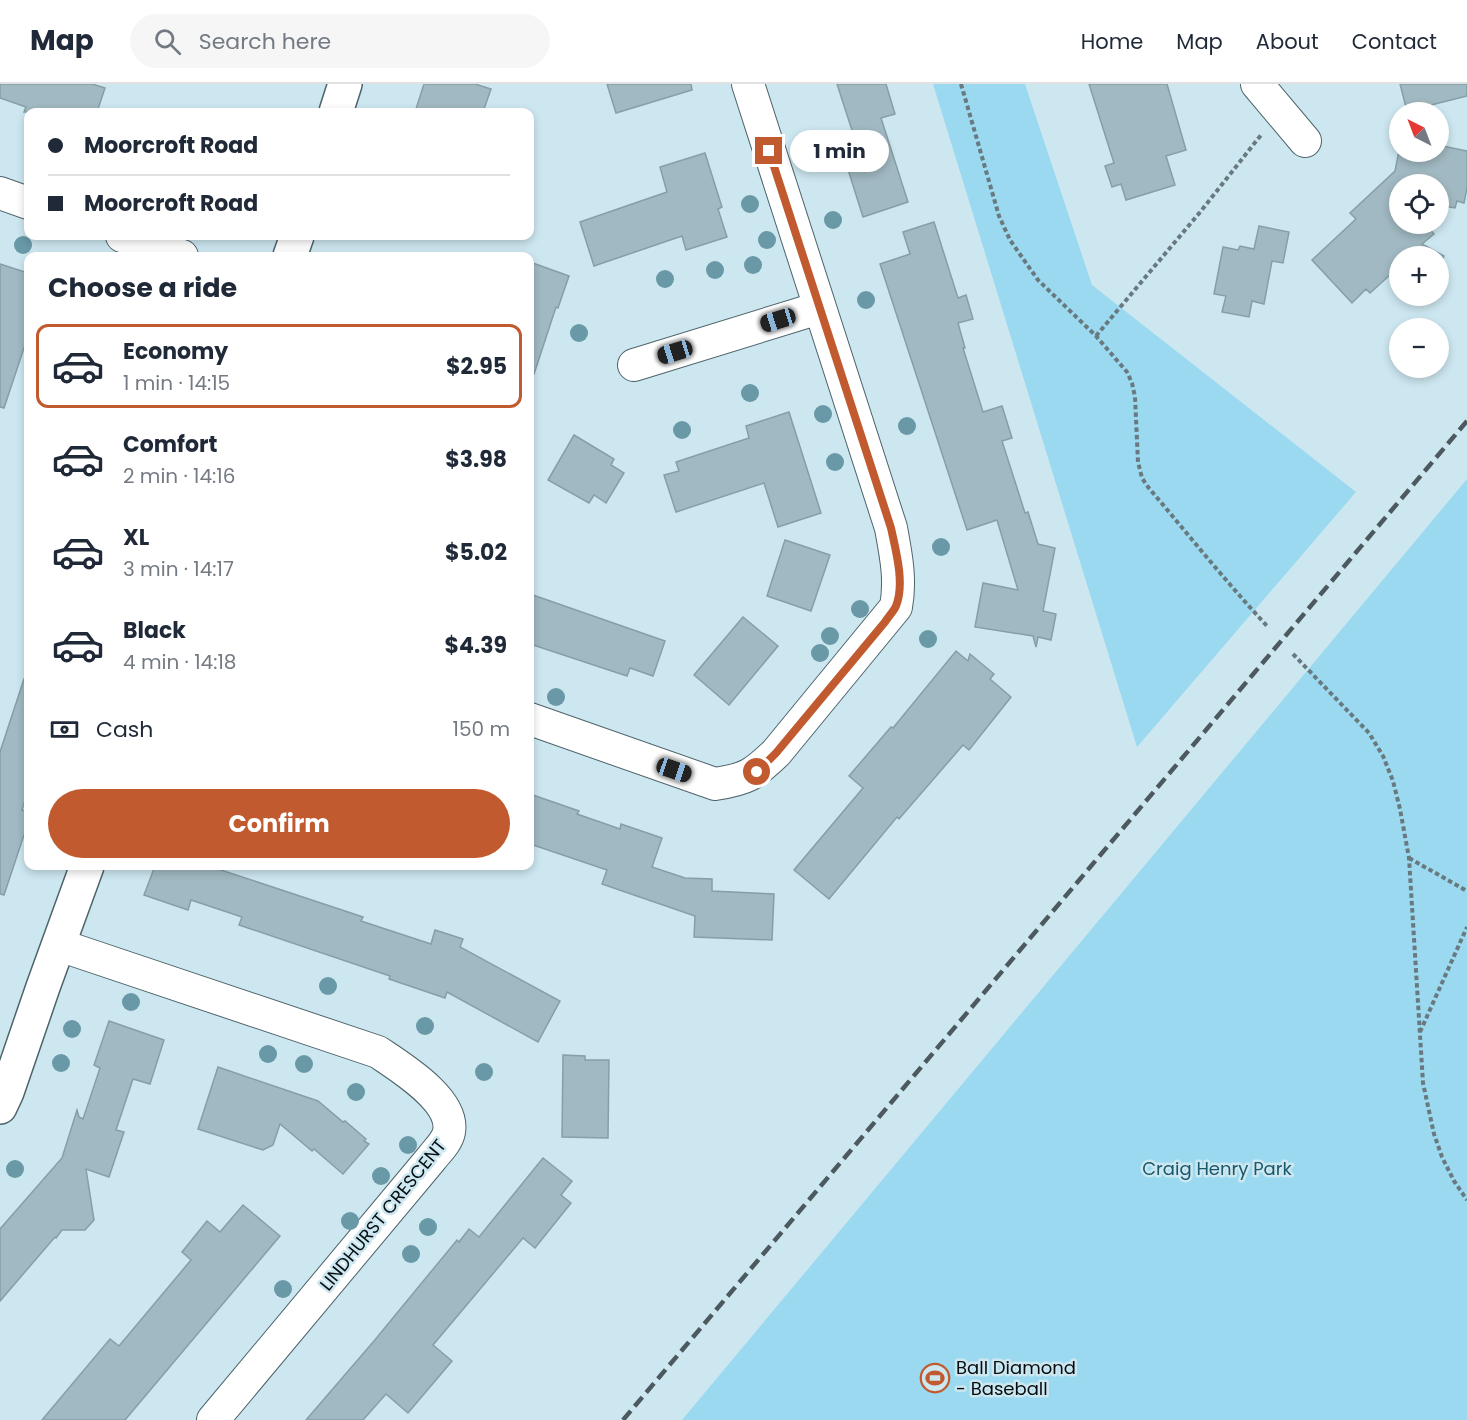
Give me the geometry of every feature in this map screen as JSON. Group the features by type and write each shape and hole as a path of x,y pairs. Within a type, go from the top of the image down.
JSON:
{"street":[{"path":"337,108 345,84"},
{"path":"534,720 715,784 738,781 757,772 776,753 896,607 899,592 898,560 891,528 748,84"},
{"path":"1257,84 1305,141"},
{"path":"0,193 24,202"},
{"path":"134,240 170,252"},
{"path":"634,365 819,308"},
{"path":"0,1107 86,870"},
{"name":"LINDHURST CRESCENT","path":"58,945 378,1052 407,1071 432,1093 442,1106 448,1120 449,1132 431,1159 213,1420"}],"path":[{"path":"961,84 999,216 1010,240 1038,280 1096,336 1127,372 1132,383 1135,404 1138,462 1142,478 1235,592 1268,627"},
{"path":"1096,336 1201,211 1280,111"},
{"path":"1293,654 1369,733 1383,756 1393,781 1409,858 1423,1083 1434,1134 1442,1157 1467,1200"},
{"path":"1409,858 1467,891"},
{"path":"1420,1033 1467,927"}],"green space":[{"path":"933,84 1025,84 1092,285 1356,492 1137,747"},
{"name":"Craig Henry Park","path":"1467,479 1467,1420 682,1420"}],"building":[{"path":"0,84 92,84 105,88 98,108 26,108 0,98"},
{"path":"424,84 475,84 491,89 484,108 416,108"},
{"path":"607,84 691,84 692,90 616,113"},
{"path":"837,84 886,84 895,114 881,118 908,202 863,217 845,160 860,155"},
{"path":"1089,84 1167,84 1186,150 1166,156 1175,185 1126,200 1121,184 1112,187 1105,166 1114,163"},
{"path":"1400,84 1467,84 1467,96 1443,102 1405,102"},
{"path":"1449,147 1467,151 1467,188 1464,203 1457,201 1455,208 1449,207 1449,174 1392,174 1395,171 1397,162 1449,162"},
{"path":"705,153 722,207 718,209 727,237 686,250 682,236 594,266 580,222 667,192 660,167"},
{"path":"1389,177 1389,234 1434,234 1422,244 1426,246 1389,246 1389,276 1370,293 1366,289 1352,303 1312,260 1356,219 1350,213"},
{"path":"934,222 958,298 966,295 973,319 958,323 965,348 963,348 983,412 1002,406 1012,438 1002,441 1025,513 1028,512 1038,544 1055,548 1043,611 1056,614 1051,640 1038,637 1036,647 1033,636 975,627 983,583 1018,590 997,520 967,530 880,264 910,254 903,232"},
{"path":"1259,226 1289,232 1283,263 1272,261 1264,304 1252,301 1249,317 1222,312 1226,296 1214,294 1223,247 1238,250 1240,246 1254,249"},
{"path":"534,263 569,276 558,308 556,307 534,374"},
{"path":"0,264 24,272 24,348 4,408 0,407"},
{"path":"789,412 821,513 778,527 764,483 676,512 664,475 679,471 676,462 749,438 746,426"},
{"path":"574,435 614,459 611,465 624,473 606,503 594,495 589,503 548,480"},
{"path":"785,540 830,555 811,611 767,596"},
{"path":"534,595 665,641 653,676 630,668 627,676 534,645"},
{"path":"743,617 778,646 729,705 694,675"},
{"path":"956,651 968,661 970,654 994,674 990,679 1011,697 969,750 963,745 899,819 897,817 829,899 794,870 863,788 849,776 891,727 893,728"},
{"path":"24,679 24,804 22,810 24,811 24,835 4,895 0,894 0,752"},
{"path":"534,795 579,811 577,814 620,829 621,824 662,838 652,867 685,878 712,879 712,891 774,894 772,940 694,937 695,916 602,884 607,870 534,845"},
{"path":"153,870 221,870 363,917 361,921 431,944 435,930 463,939 460,947 560,1001 538,1042 447,992 445,998 389,979 390,976 239,925 242,917 191,900 188,910 144,895"},
{"path":"109,1021 164,1040 150,1084 133,1079 116,1130 124,1132 109,1177 86,1169 94,1220 85,1230 62,1230 0,1301 0,1229 62,1158 77,1110 79,1117 83,1119 100,1068 94,1065"},
{"path":"563,1055 585,1056 585,1060 609,1060 608,1138 562,1137"},
{"path":"218,1067 318,1101 343,1122 345,1121 369,1144 343,1174 280,1124 273,1145 263,1150 198,1129"},
{"path":"543,1158 572,1181 561,1195 571,1203 535,1248 523,1238 433,1345 452,1361 408,1413 386,1394 363,1420 306,1420 457,1240 459,1242 469,1229 479,1237"},
{"path":"243,1205 280,1236 125,1420 42,1420 110,1339 119,1346 191,1260 182,1252 207,1221 220,1232"}],"railway":[{"path":"623,1420 1467,421"}],"place":[{"name":"Ball Diamond - Baseball","path":"935,1378"}],"route":[{"path":"757,772 776,753 885,622 896,607 899,592 898,560 891,528 769,151"}]}
